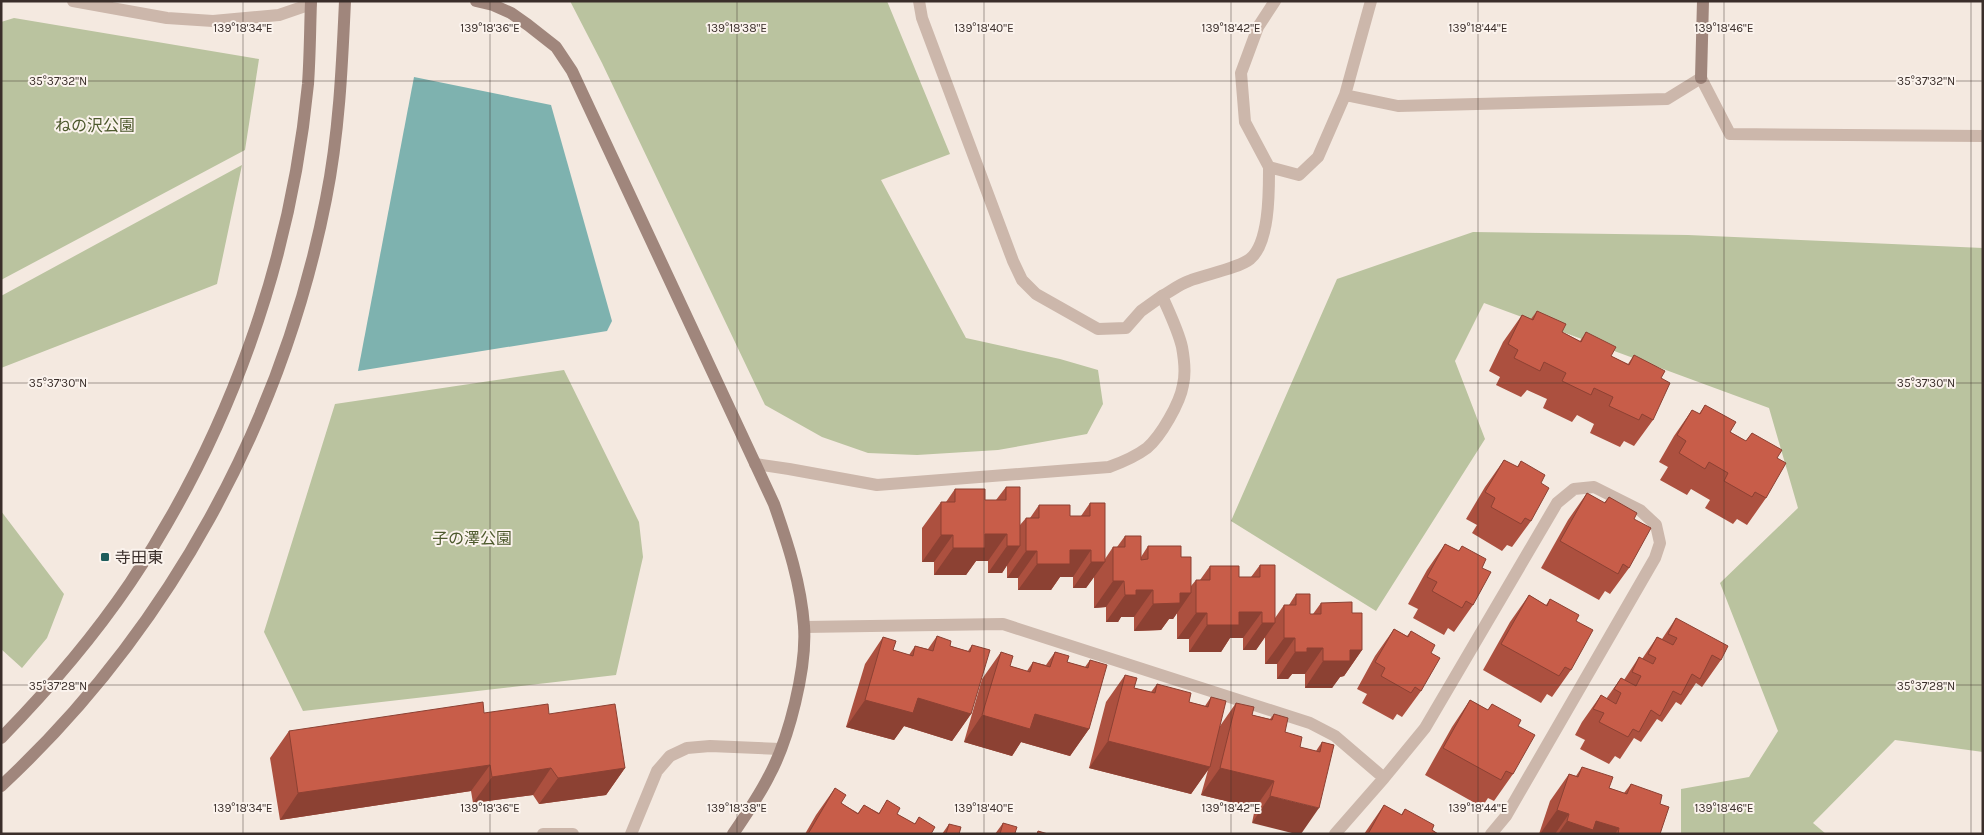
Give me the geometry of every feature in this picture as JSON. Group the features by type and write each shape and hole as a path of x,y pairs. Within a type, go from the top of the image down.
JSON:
{"street":[{"path":"1,738 61,673 130,582 188,485 232,390 272,274 288,205 304,118 315,2 279,15 213,21 167,18 74,1"},
{"path":"1,786 65,722 116,662 161,599 200,537 233,474 263,409 311,266 326,199 341,85 345,1"},
{"path":"476,1 511,13 528,25 556,47 572,71 774,504 787,540 798,586 804,627 799,677 792,710 770,774 758,798 733,834"},
{"path":"918,1 922,18 1013,261 1022,280 1036,294 1098,329 1126,328 1141,311 1186,281 1227,269 1251,258 1262,240 1269,201 1269,166 1245,122 1241,73 1258,27 1275,1"},
{"path":"1269,166 1299,175 1318,157 1344,95 1371,1"},
{"path":"1703,1 1701,78 1730,134 1983,136"},
{"path":"1344,95 1398,106 1667,99 1701,78"},
{"path":"755,464 877,485 1109,467 1133,458 1148,447 1164,427 1177,403 1183,385 1184,364 1182,346 1162,296"},
{"path":"1335,834 1384,778 1424,728 1557,503 1574,489 1594,487 1640,510 1656,525 1660,543 1655,558 1506,816 1491,834"},
{"path":"804,627 1003,624 1310,723 1335,736 1384,778"},
{"path":"631,834 657,771 670,756 687,748 710,746 780,749"},
{"path":"544,834 573,834"}],"green space":[{"path":"570,1 887,1 950,154 881,180 966,338 1060,359 1098,370 1103,404 1087,434 998,450 917,455 868,453 822,437 765,405 602,63"},
{"name":"ねの沢公園","path":"14,18 259,59 245,150 1,280 1,22"},
{"path":"242,165 217,284 1,368 1,296"},
{"path":"1473,232 1688,235 1983,248 1983,752 1895,740 1813,823 1826,834 1681,834 1681,789 1749,777 1778,731 1720,583 1798,508 1769,408 1484,303 1455,361 1485,439 1376,611 1231,521 1337,279"},
{"name":"子の澤公園","path":"564,370 639,522 643,557 616,675 303,711 264,632 335,404"},
{"path":"1,511 64,594 47,638 22,668 1,649"}],"water":[{"path":"414,77 551,105 612,321 607,331 358,371"}],"building":[{"path":"1537,311 1566,324 1562,332 1581,342 1586,332 1616,347 1611,356 1629,365 1634,355 1665,371 1661,378 1670,383 1653,420 1642,414 1639,420 1609,406 1613,397 1594,388 1591,395 1562,381 1566,373 1544,362 1540,371 1514,358 1518,350 1508,344 1522,315 1533,320"},
{"path":"1705,405 1736,422 1730,432 1746,441 1752,433 1782,450 1777,458 1786,463 1766,498 1755,492 1752,497 1724,481 1728,473 1709,462 1705,469 1679,453 1686,441 1677,435 1692,410 1700,414"},
{"path":"1504,460 1518,467 1521,461 1545,475 1541,483 1549,488 1531,521 1525,518 1521,524 1491,507 1495,498 1485,492"},
{"path":"1006,487 1020,487 1020,546 1007,546 1007,534 985,534 985,548 953,548 953,535 941,535 941,502 955,502 955,489 985,489 985,500 1006,500"},
{"path":"1587,493 1605,503 1609,497 1637,513 1634,519 1651,528 1629,568 1623,564 1618,574 1560,541"},
{"path":"1090,503 1105,503 1105,562 1091,562 1091,550 1070,550 1070,564 1037,564 1037,551 1026,551 1026,518 1039,518 1039,505 1070,505 1070,516 1090,516"},
{"path":"1125,536 1141,536 1141,560 1148,559 1148,546 1181,546 1181,557 1191,557 1191,593 1180,593 1180,603 1153,604 1153,590 1136,590 1136,595 1125,595 1124,581 1113,581 1113,547 1125,547"},
{"path":"1445,544 1459,551 1462,546 1486,559 1482,568 1491,572 1473,605 1466,601 1462,608 1432,591 1437,582 1427,577"},
{"path":"1260,565 1275,565 1275,623 1262,623 1262,612 1239,612 1239,625 1207,625 1207,613 1196,613 1196,580 1210,580 1210,566 1239,566 1239,577 1260,577"},
{"path":"1296,594 1310,594 1310,614 1321,614 1321,603 1352,602 1352,613 1362,613 1362,650 1350,650 1350,661 1323,661 1323,648 1307,648 1307,652 1295,652 1295,638 1284,638 1284,605 1296,605"},
{"path":"1529,595 1547,606 1550,599 1579,615 1576,621 1593,630 1571,670 1565,667 1559,676 1501,644"},
{"path":"1676,618 1728,646 1721,660 1712,655 1700,679 1692,674 1681,695 1673,691 1660,716 1651,710 1639,732 1633,729 1628,737 1599,722 1604,713 1593,709 1601,695 1616,704 1621,693 1614,689 1621,678 1636,686 1641,676 1632,672 1639,657 1653,664 1656,658 1648,654 1657,637 1673,645 1677,638 1668,634"},
{"path":"1394,629 1408,637 1411,631 1435,645 1431,653 1440,658 1421,691 1415,687 1411,693 1381,676 1385,668 1375,662"},
{"path":"937,636 951,641 950,646 970,652 972,645 990,650 971,714 918,698 913,713 865,700 883,637 896,641 893,650 913,656 915,646 933,651"},
{"path":"1001,652 1013,656 1010,666 1030,672 1033,662 1050,667 1055,652 1069,656 1067,662 1088,668 1090,660 1107,665 1089,729 1035,714 1030,729 982,715"},
{"path":"1125,675 1137,678 1134,688 1155,693 1157,684 1191,693 1189,702 1208,707 1211,697 1226,701 1210,767 1108,741"},
{"path":"1470,700 1488,710 1492,704 1521,720 1518,726 1535,735 1513,774 1506,771 1501,780 1443,748"},
{"path":"483,702 484,713 548,704 549,714 615,704 625,768 558,778 551,768 492,777 490,765 298,793 289,731"},
{"path":"1236,703 1254,707 1252,715 1272,720 1274,714 1288,718 1285,732 1302,737 1300,747 1320,752 1322,742 1334,745 1319,808 1270,796 1274,781 1220,768"},
{"path":"1582,767 1613,777 1609,788 1627,794 1631,784 1662,795 1660,804 1669,807 1660,834 1618,834 1619,828 1596,821 1593,830 1567,821 1569,814 1557,810 1569,774 1578,777"},
{"path":"835,788 846,795 841,803 858,814 864,805 879,814 887,800 900,808 897,814 915,824 919,817 935,827 931,834 808,834"},
{"path":"1384,805 1402,815 1405,809 1434,825 1432,830 1438,834 1368,834"},
{"path":"1003,823 1017,827 1015,833 1019,834 1000,834"},
{"path":"949,824 961,827 959,834 946,834"},
{"path":"1038,831 1048,834 1037,834"}],"place":[{"name":"寺田東","path":"105,557"}]}
